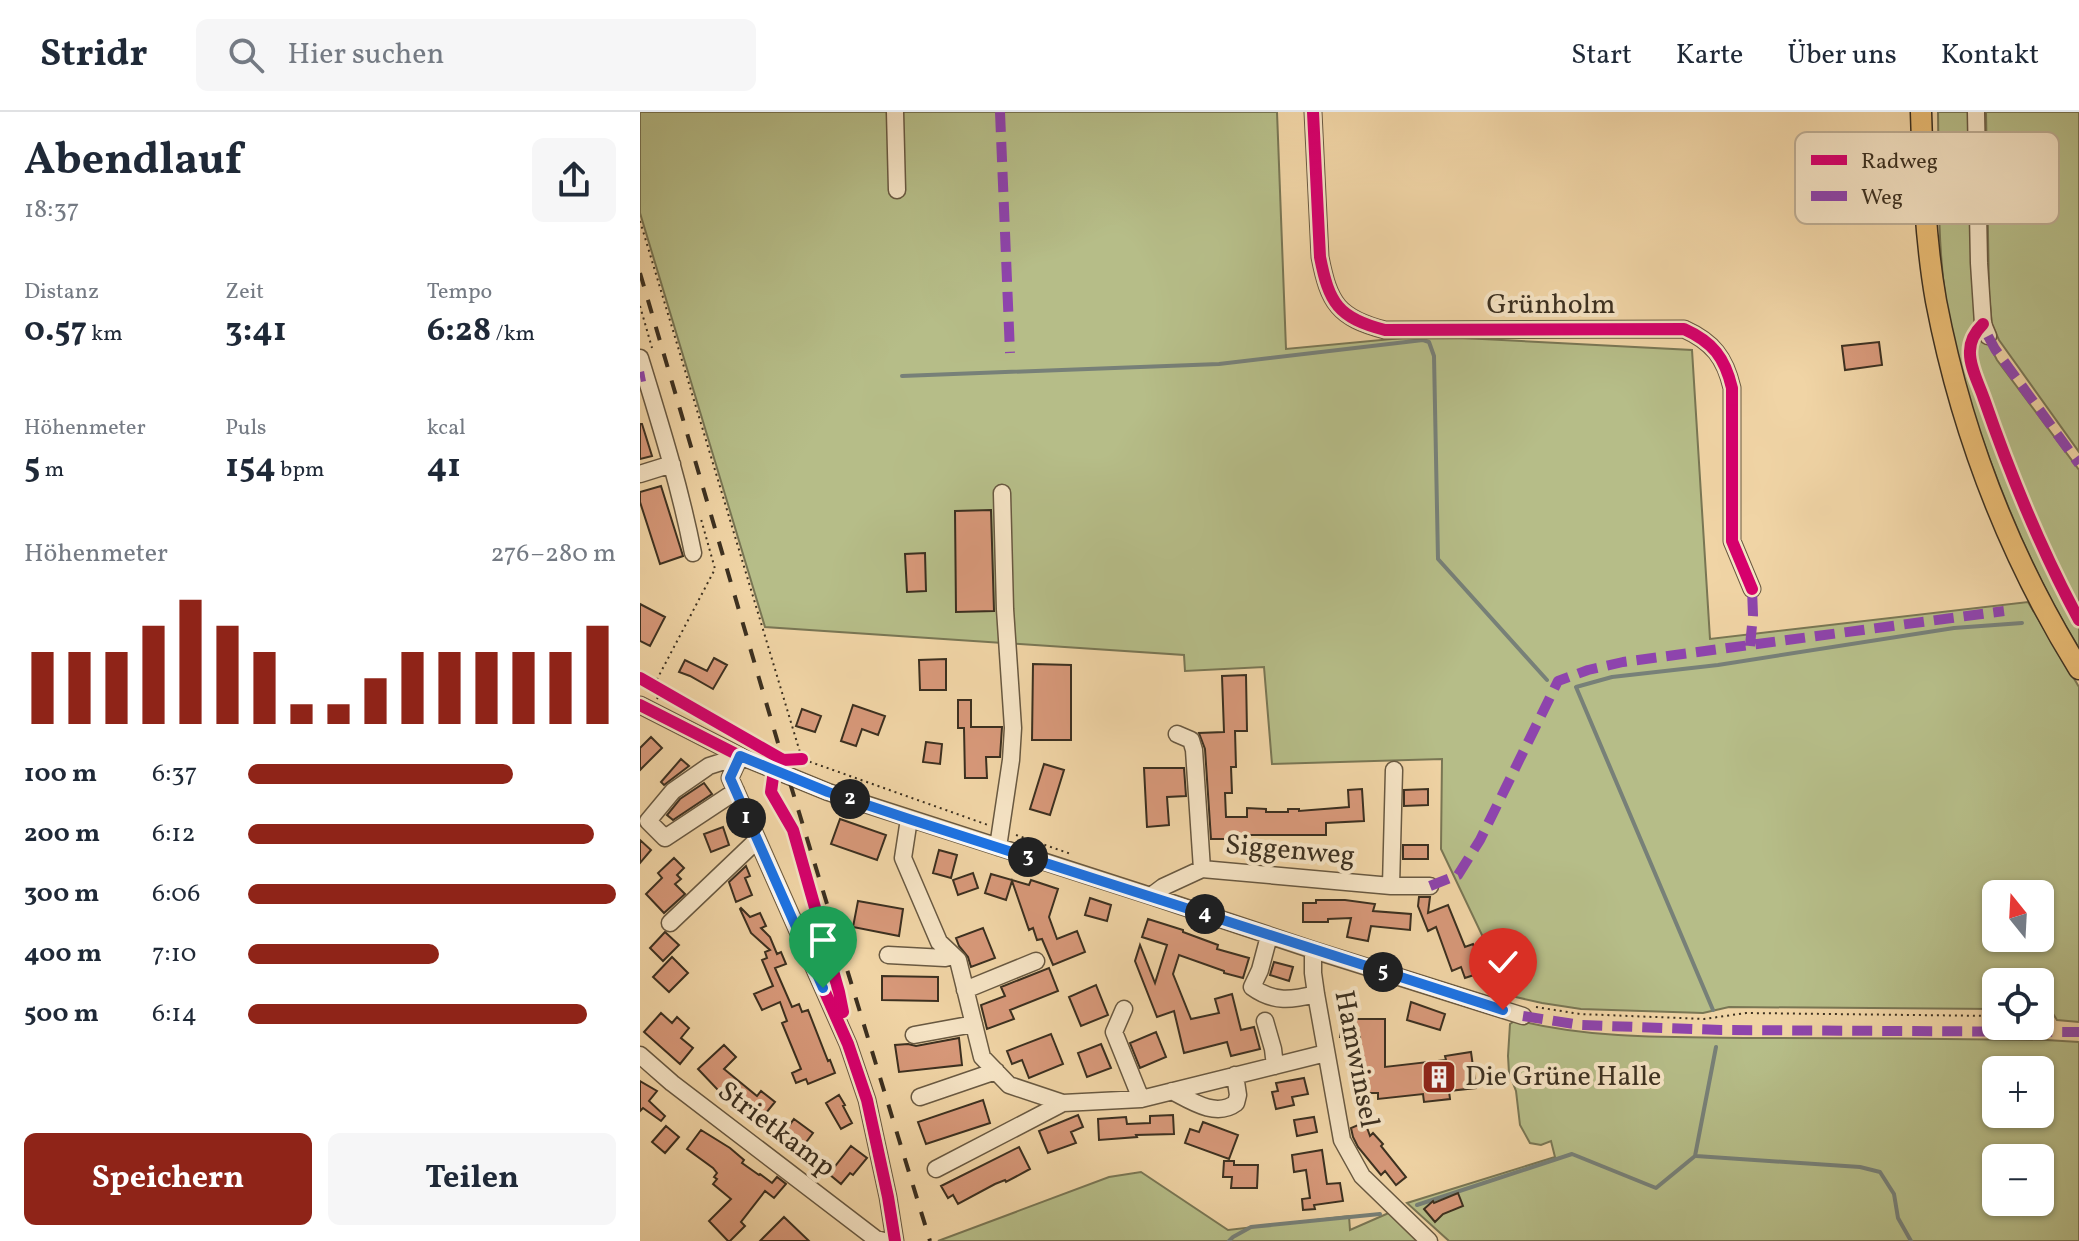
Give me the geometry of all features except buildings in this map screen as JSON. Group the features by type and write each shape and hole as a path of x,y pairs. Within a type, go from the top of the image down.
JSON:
{"main road":[{"path":"1921,112 1922,132"},
{"path":"1927,224 1936,299 1950,366 1968,427 1994,502 2019,559 2079,669"}],"street":[{"path":"895,112 897,190"},
{"name":"Grünholm","path":"1313,112 1320,257 1331,295 1347,316 1385,330 1684,329 1698,335 1717,351 1728,370 1732,388 1732,541 1752,589"},
{"path":"1976,112 1976,132"},
{"path":"1978,224 1983,324 1988,336"},
{"path":"640,358 672,464 693,553"},
{"path":"640,474 672,464"},
{"path":"998,847 1013,728 1005,609 1002,493"},
{"path":"640,705 740,756 828,792 1523,1016"},
{"path":"1177,734 1191,740 1194,750 1202,869"},
{"path":"740,756 730,778 848,1044 870,1113 895,1241"},
{"path":"736,791 665,838 648,821 673,791 709,766 740,756"},
{"path":"1391,886 1394,770"},
{"path":"909,819 903,858 939,942 958,960 982,1057 1009,1085 1063,1103 1141,1099 1326,1053"},
{"path":"670,923 756,841"},
{"name":"Siggenweg","path":"1151,896 1202,869 1391,886 1430,886"},
{"path":"1269,936 1252,987 1267,997 1280,999 1316,994"},
{"name":"Hamwinsel","path":"1313,950 1316,994 1342,1140 1362,1176 1429,1241"},
{"path":"888,955 953,956"},
{"path":"965,990 1036,961"},
{"path":"1124,1009 1114,1032 1141,1099"},
{"path":"1265,1021 1275,1066"},
{"path":"914,1035 974,1024"},
{"name":"Strietkamp","path":"640,1055 852,1221 876,1239 884,1241"},
{"path":"920,1097 996,1071"},
{"path":"1172,1091 1196,1104 1227,1109 1236,1103 1238,1095 1235,1075"},
{"path":"936,1169 1063,1103"}],"path":[{"path":"640,221 802,759"},
{"path":"1543,1009 1580,1014 1704,1019 1746,1013 1982,1016"}],"green space":[{"path":"640,112 1277,112 1286,349 1424,336 1692,350 1710,639 2028,602 2079,687 2079,1022 2057,1020 2054,1015 2054,968 1982,968 1982,1009 1729,1007 1703,1013 1581,1009 1511,996 1441,849 1442,759 1272,764 1264,667 1185,671 1184,655 765,627 640,213"},
{"path":"1938,112 1972,112 1973,132 1938,132"},
{"path":"1986,112 2079,112 2079,452 1999,340 1992,325 1989,294 1988,224 2059,224 2059,132 1986,132"},
{"path":"1940,224 1976,224 1979,322 1969,337 1966,352 1996,443 2056,585 2079,628 2079,648 2030,557 1990,460 1957,358 1942,272"},
{"path":"1982,335 1997,360 2079,470 2079,612 2062,582 2002,443 1974,354"},
{"path":"1516,1020 1575,1031 1667,1037 2079,1042 2079,1241 1449,1241 1407,1203 1555,1157 1551,1141 1541,1145 1530,1143 1520,1125 1508,1056 1510,1024"},
{"path":"1141,1172 1228,1230 1349,1216 1350,1230 1391,1212 1421,1241 938,1241 1109,1177"}],"waterway":[{"path":"902,376 1219,364 1423,340 1429,342 1434,356 1438,559 1547,680"},
{"path":"1713,1010 1576,687 1612,677 1718,665 1954,628 2022,623"},
{"path":"1417,1205 1572,1154 1656,1188 1695,1156 1716,1047"},
{"path":"1696,1156 1860,1167 1880,1172 1894,1194 1898,1218 1911,1241"},
{"path":"1229,1241 1251,1227 1380,1214"}],"railway":[{"path":"640,273 783,760 930,1241"}],"marked path":[{"path":"1000,112 1010,353"},
{"path":"1988,336 2079,464"},
{"path":"640,377 645,376"},
{"path":"1750,646 1752,589"},
{"path":"1430,886 1458,875 1480,840 1558,681 1623,662 2004,611"},
{"path":"1523,1016 1580,1025 1721,1030 2079,1032"}],"cycle path":[{"path":"1313,112 1320,257 1332,297 1346,314 1356,320 1385,330 1684,329 1710,345 1726,368 1732,388 1732,541 1752,589"},
{"path":"1983,324 1971,344 1973,369 2027,511 2079,620"},
{"path":"640,678 783,760 802,759"},
{"path":"640,705 740,756 730,778 848,1044 867,1100 895,1241"},
{"path":"774,770 771,792 793,830 843,1012"}],"place":[{"name":"Die Grüne Halle","path":"1439,1077"}],"route":[{"path":"823,988 730,778 740,756 828,792 909,819 1503,1010"}]}
